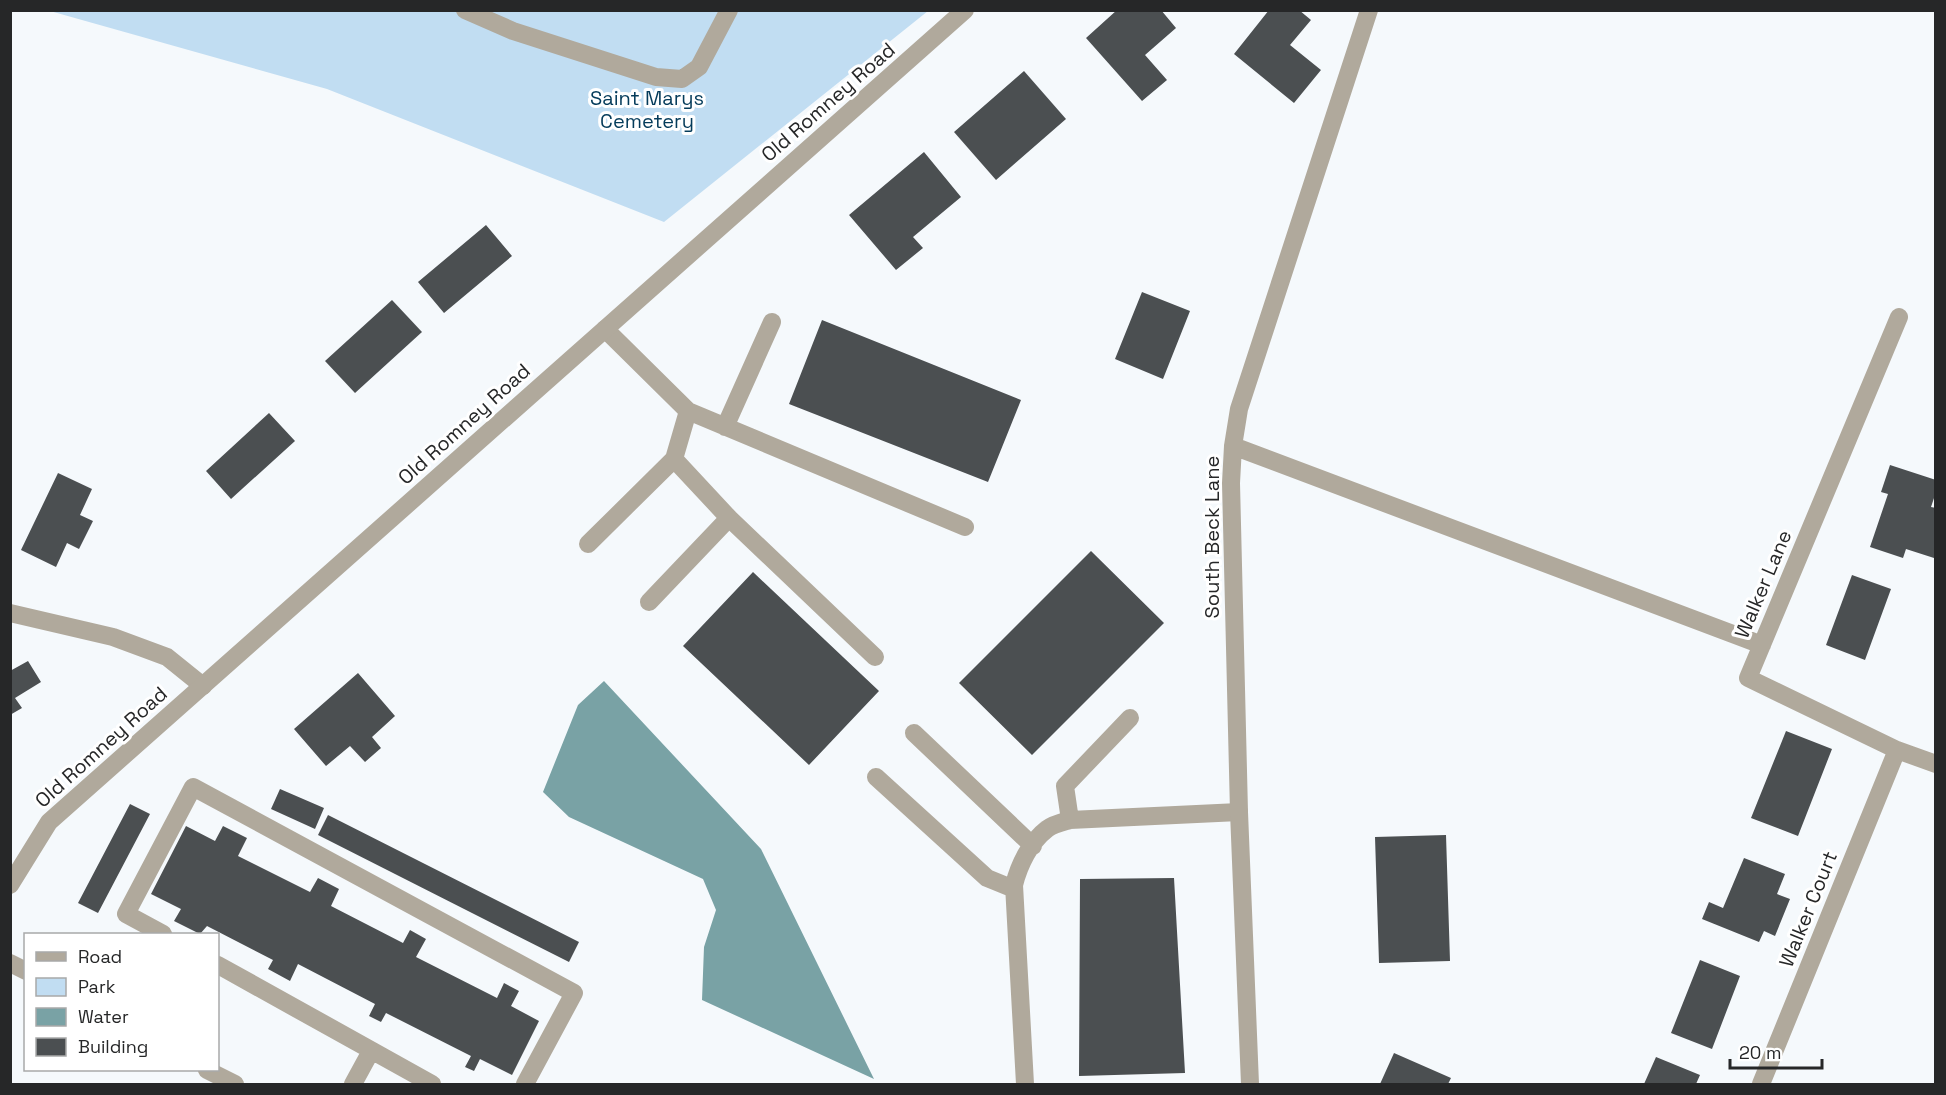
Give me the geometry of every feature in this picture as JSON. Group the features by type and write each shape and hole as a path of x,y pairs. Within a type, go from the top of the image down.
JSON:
{"street":[{"path":"465,10 513,31 656,77 682,79 699,67 729,10"},
{"name":"Old Romney Road","path":"10,885 49,822 965,10"},
{"name":"South Beck Lane","path":"1250,1084 1239,812 1231,483 1233,446 1239,409 1369,10"},
{"name":"Walker Lane","path":"1899,317 1748,678 1897,750 1935,764"},
{"path":"725,427 772,322"},
{"path":"605,329 688,411 965,526"},
{"path":"588,543 674,459 688,411"},
{"path":"1233,446 1762,645"},
{"path":"674,459 729,518 875,657"},
{"path":"649,602 729,518"},
{"path":"10,613 113,637 167,657 203,686"},
{"path":"1070,820 1065,786 1130,718"},
{"path":"914,733 1033,846"},
{"name":"Walker Court","path":"1761,1084 1897,750"},
{"path":"876,777 987,878 1014,889"},
{"path":"161,933 126,914 193,787 574,993 525,1084"},
{"path":"1025,1084 1014,889 1018,867 1033,846 1048,828 1070,820 1239,812"},
{"path":"10,963 24,970"},
{"path":"219,966 432,1084"},
{"path":"352,1084 371,1051"},
{"path":"209,1071 235,1084"}],"green space":[{"name":"Saint Marys Cemetery","path":"50,11 928,11 664,222 327,89"}],"water":[{"path":"604,681 761,849 874,1079 702,1000 704,947 716,910 703,879 569,817 543,792 578,705"}],"building":[{"path":"1117,10 1161,10 1176,28 1145,55 1167,80 1142,101 1086,38"},
{"path":"1269,10 1299,10 1311,20 1290,45 1321,70 1294,103 1234,54"},
{"path":"1024,71 1066,119 996,180 954,132"},
{"path":"924,152 961,197 913,237 923,248 896,270 849,215"},
{"path":"486,225 512,256 444,313 418,282"},
{"path":"1142,292 1190,311 1163,379 1115,359"},
{"path":"392,300 422,332 355,393 325,361"},
{"path":"822,320 1021,400 988,482 789,404"},
{"path":"269,413 295,441 231,499 206,471"},
{"path":"1890,465 1936,480 1936,492 1931,507 1936,508 1934,558 1906,549 1903,558 1870,547 1888,494 1881,492"},
{"path":"58,473 92,489 80,515 93,521 79,549 67,543 56,567 21,550"},
{"path":"1091,551 1164,623 1032,755 959,683"},
{"path":"753,572 879,691 809,765 683,646"},
{"path":"1852,575 1891,589 1865,660 1826,645"},
{"path":"28,661 41,682 15,698 22,708 10,715 10,671"},
{"path":"358,673 395,716 372,737 381,748 365,762 350,746 326,766 294,729"},
{"path":"1786,731 1832,749 1798,836 1751,818"},
{"path":"280,789 324,808 315,829 271,809"},
{"path":"130,804 150,814 98,913 78,903"},
{"path":"328,815 579,942 569,962 318,835"},
{"path":"186,826 215,841 223,826 247,838 238,856 310,892 318,878 339,889 331,906 403,943 410,930 426,939 416,957 497,998 504,983 519,991 511,1006 539,1021 512,1075 480,1059 474,1071 465,1067 471,1056 386,1013 381,1022 369,1016 375,1004 298,964 290,981 268,969 273,960 207,926 198,933 174,921 181,909 151,894"},
{"path":"1446,835 1450,961 1379,963 1375,837"},
{"path":"1744,858 1785,874 1777,894 1790,899 1775,936 1764,931 1759,942 1702,919 1709,902 1723,908"},
{"path":"1174,878 1185,1073 1079,1076 1080,879"},
{"path":"1700,960 1740,976 1712,1049 1671,1033"},
{"path":"1394,1053 1451,1078 1448,1084 1380,1084"},
{"path":"1656,1057 1700,1075 1696,1084 1644,1084"}]}
